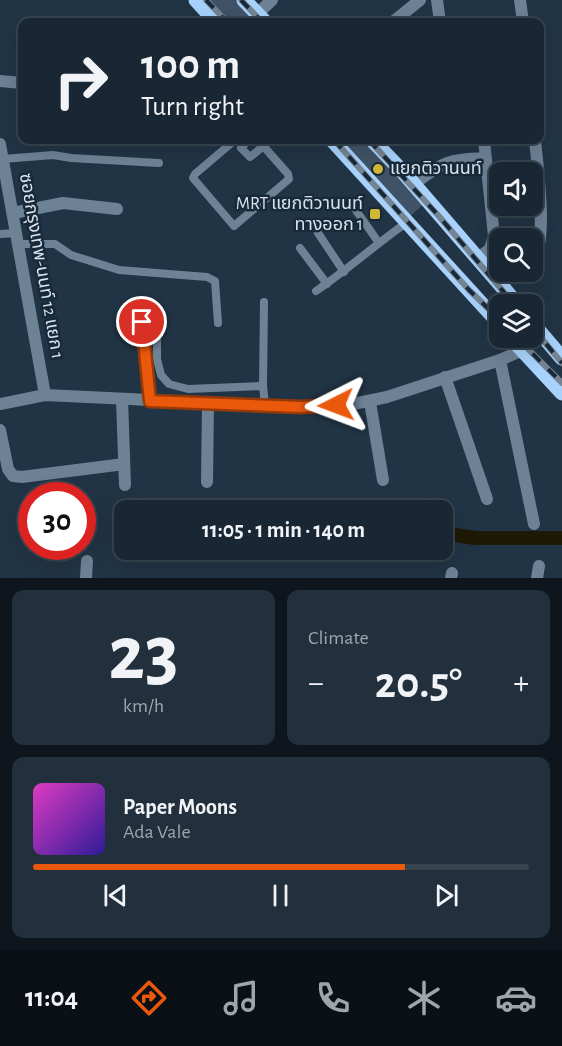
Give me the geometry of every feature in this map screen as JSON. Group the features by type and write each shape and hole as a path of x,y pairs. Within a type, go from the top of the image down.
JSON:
{"main road":[{"path":"196,0 212,18"},
{"path":"244,0 261,18"},
{"path":"336,144 489,312"},
{"path":"376,144 510,294"},
{"path":"543,336 562,358"},
{"path":"523,350 562,393"}],"street":[{"path":"261,18 273,0"},
{"path":"398,18 420,0"},
{"path":"436,0 439,18"},
{"path":"520,0 522,18"},
{"path":"0,81 18,83"},
{"name":"ซอยกรุงเทพ-นนท์ 12 แยก 1","path":"0,144 45,395"},
{"path":"477,259 490,249 494,236 484,144"},
{"path":"536,144 542,228"},
{"path":"413,185 436,166 445,162 485,158"},
{"path":"13,213 63,203 117,209"},
{"path":"0,404 45,395 301,407 370,402 500,360 523,350"},
{"path":"500,360 534,524"},
{"path":"445,377 487,499"},
{"path":"122,399 125,485"},
{"path":"370,402 383,480"},
{"path":"207,482 208,403"},
{"path":"0,430 8,469 13,476 22,477 124,464"},
{"path":"86,578 87,561"}],"lane":[{"path":"230,144 193,178 234,226 289,179 288,174 262,144"},
{"path":"245,144 241,148 249,157 260,144"},
{"path":"3,159 53,155 159,163"},
{"path":"355,209 379,243"},
{"path":"316,291 345,272 406,223"},
{"path":"318,233 345,272"},
{"path":"0,234 55,244 71,255 119,270 207,277 215,281 218,323"},
{"path":"300,248 327,284"},
{"path":"264,302 263,386 265,405"},
{"path":"142,322 150,401"},
{"path":"157,323 157,359 161,375 170,384 188,389 263,386"}],"building":[{"path":"198,0 248,0 265,18 215,18"},
{"name":"แยกติวานนท์","path":"330,144 380,144 430,198 403,223"}],"waterway":[{"path":"453,535 475,538 562,538"}],"railway":[{"path":"206,0 223,18"},
{"path":"241,0 258,18"},
{"path":"338,144 489,309"},
{"path":"373,144 505,294"},
{"path":"543,340 562,363"},
{"path":"527,348 562,383"}],"place":[{"name":"แยกติวานนท์","path":"378,169"},
{"name":"MRT แยกติวานนท์ ทางออก 1","path":"375,214"}],"route":[{"path":"142,322 150,401 301,407 336,405"}]}
